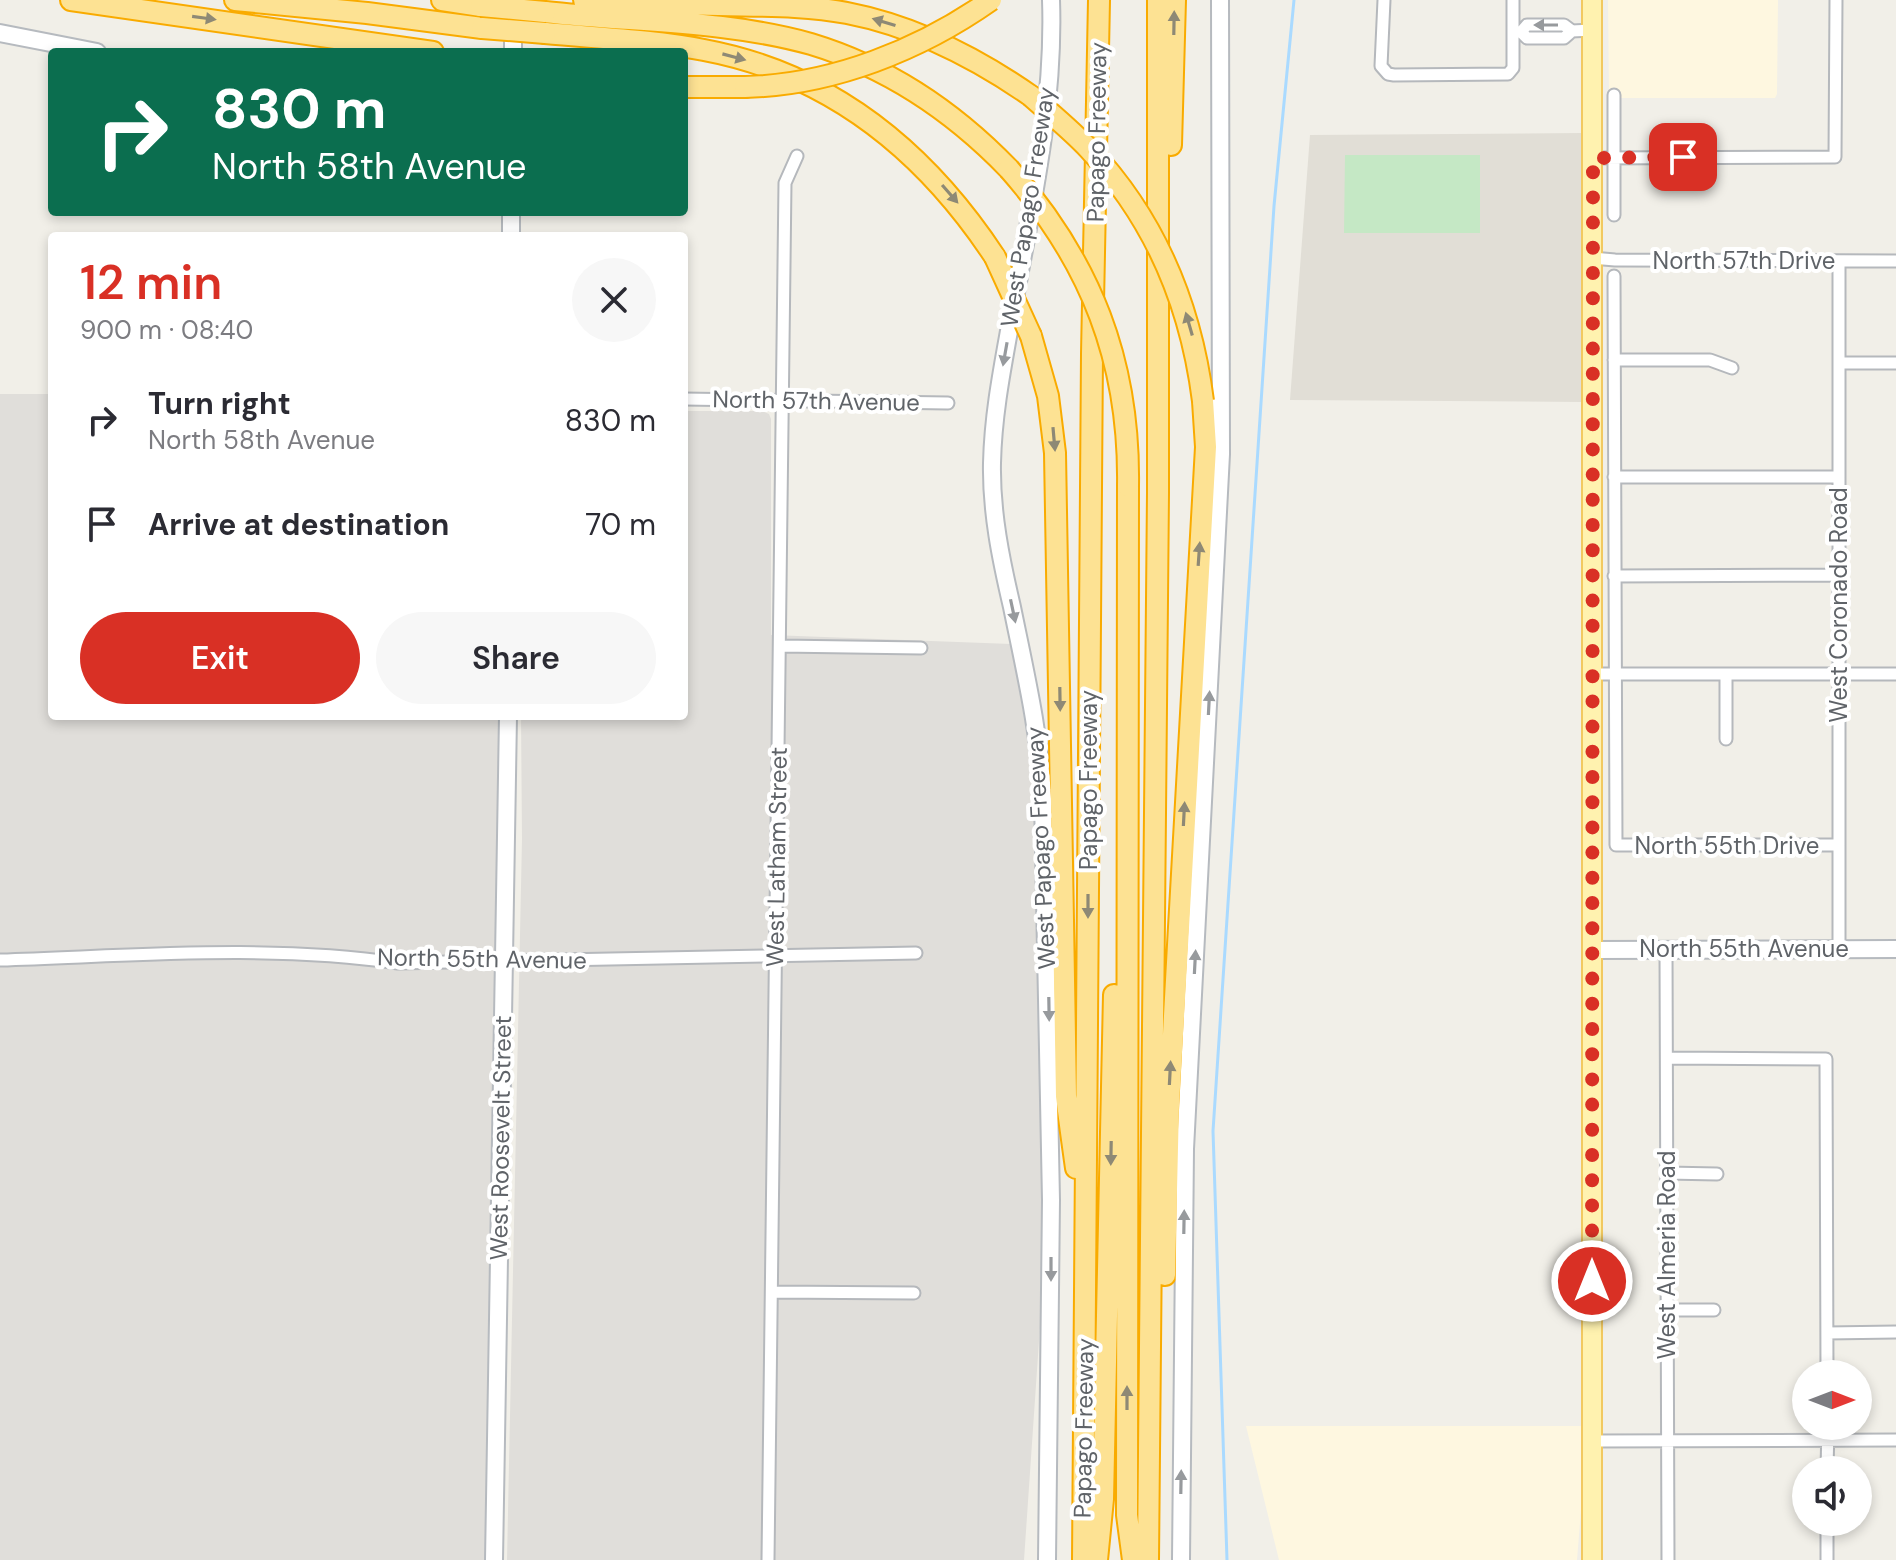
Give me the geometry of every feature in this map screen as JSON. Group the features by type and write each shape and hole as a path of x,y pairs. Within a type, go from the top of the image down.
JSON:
{"highway":[{"path":"71,0 405,48"},
{"path":"235,0 367,13 726,29 811,45 885,73 973,134 1006,172 1069,269 1098,337 1117,424 1124,487 1127,1515 1133,1560"},
{"path":"442,0 482,18"},
{"path":"584,0 761,5 845,13 887,23 943,44 994,71 1031,96 1088,147 1136,208 1167,262 1192,336 1203,401 1205,470 1169,1091 1164,1287 1150,1374"},
{"path":"688,87 745,87 800,81 881,59 946,28 991,0"},
{"path":"1087,0 1097,93"},
{"name":"Papago Freeway","path":"1083,1560 1092,370 1099,0"},
{"path":"1148,1560 1158,493 1158,0"},
{"path":"1158,493 1175,0"},
{"path":"545,23 706,50 760,64 823,91 878,126 911,153 970,218 995,257 1031,336 1046,384 1055,453 1066,1096 1086,1240"},
{"path":"1097,1560 1103,1499 1111,1192 1124,487"}],"main road":[{"path":"513,0 513,48"},
{"name":"West Papago Freeway","path":"1047,1560 1051,1200 1042,764 996,529 992,466 998,392 1044,132 1051,56 1051,0"},
{"path":"1181,1560 1185,1149 1221,454 1220,0"},
{"path":"1592,0 1592,1560"},
{"path":"0,33 77,48"},
{"name":"West Roosevelt Street","path":"494,1560 508,720"},
{"name":"North 55th Avenue","path":"1592,950 1896,949"}],"street":[{"path":"1384,0 1381,66 1388,74 1508,74 1513,68 1517,32 1513,0"},
{"path":"1593,158 1835,157 1836,0"},
{"path":"1517,32 1527,25 1564,25 1572,31 1592,30"},
{"path":"1614,95 1614,215"},
{"name":"West Latham Street","path":"768,1560 785,183 797,156"},
{"name":"North 57th Drive","path":"1592,258 1630,261 1896,261"},
{"name":"West Coronado Road","path":"1839,261 1839,948"},
{"path":"1614,276 1614,673"},
{"path":"1614,360 1710,360 1732,368"},
{"path":"1839,363 1896,363"},
{"name":"North 57th Avenue","path":"688,399 948,403"},
{"path":"1614,477 1839,477"},
{"path":"1614,576 1839,575"},
{"path":"780,646 921,648"},
{"name":"North 55th Drive","path":"1614,673 1616,845 1839,845"},
{"path":"1592,674 1896,674"},
{"path":"1726,674 1726,739"},
{"name":"West Almeria Road","path":"1666,950 1668,1560"},
{"name":"North 55th Avenue","path":"0,960 261,952 320,954 398,963 916,953"},
{"path":"1667,1058 1826,1059 1827,1360"},
{"path":"1667,1173 1717,1174"},
{"path":"772,1292 914,1293"},
{"path":"1667,1310 1714,1310"},
{"path":"1827,1333 1896,1332"},
{"path":"1592,1441 1792,1440"},
{"path":"1827,1456 1828,1440"},
{"path":"1872,1440 1896,1440"},
{"path":"1827,1536 1827,1560"}],"shaded area":[{"path":"1608,0 1778,0 1775,98 1609,98"},
{"path":"1581,133 1581,402 1290,400 1310,135"},
{"path":"0,394 48,394 48,720 500,720 491,1487 494,1560 0,1560"},
{"path":"688,411 762,411 769,414 771,419 771,635 1011,644 1030,750 1037,877 1044,1268 1024,1560 507,1560 522,839 521,720 688,720"},
{"path":"1246,1426 1581,1426 1582,1498 1577,1560 1279,1560"}],"green space":[{"path":"1345,155 1480,155 1480,233 1344,233"}],"waterway":[{"path":"1227,1560 1213,1131 1274,206 1294,0"}],"route":[{"path":"1592,1281 1593,158 1683,157"}]}
